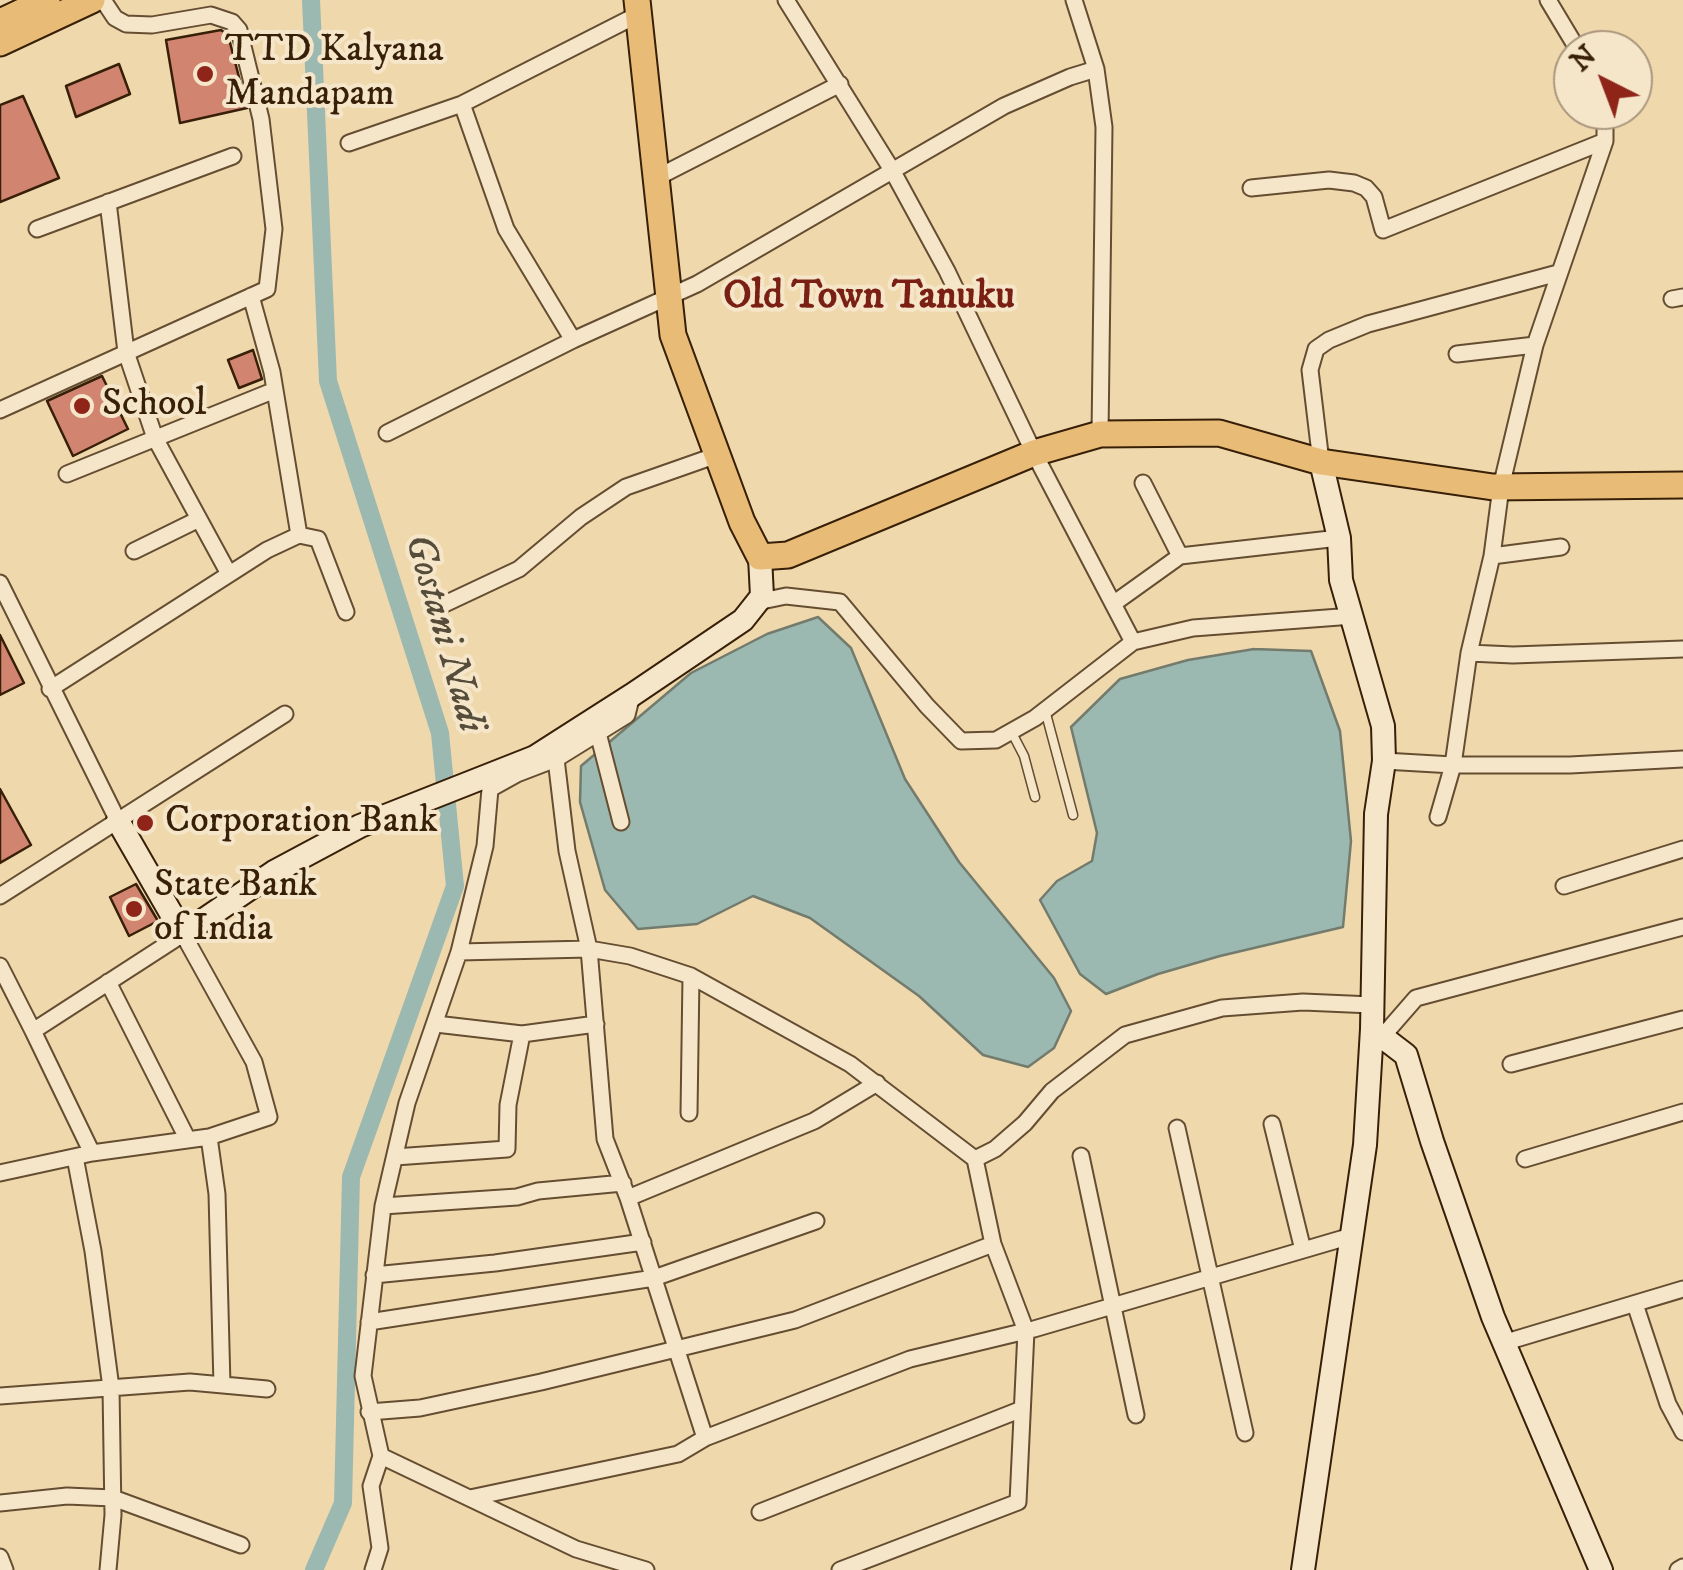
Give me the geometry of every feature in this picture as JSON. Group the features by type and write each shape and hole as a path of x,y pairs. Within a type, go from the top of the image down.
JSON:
{"main road":[{"path":"0,22 47,0"},
{"path":"0,43 92,0"},
{"path":"638,7 673,335 749,540 760,556 788,555 1034,452 1100,434 1219,432 1321,462 1507,487 1683,485"}],"street":[{"path":"0,410 267,289 274,228 261,120 239,30 232,22 211,15 152,25 126,24 114,18 102,0"},
{"path":"786,0 892,170 948,271 1034,452 1133,642"},
{"path":"1074,0 1096,69 1104,126 1100,434"},
{"path":"1548,0 1566,30"},
{"path":"349,142 462,104 638,7"},
{"path":"387,433 573,340 697,284 1004,106 1096,69"},
{"path":"656,178 840,84"},
{"path":"462,104 506,229 573,340"},
{"path":"1438,817 1453,764 1469,653 1535,345 1604,141 1604,130"},
{"path":"1250,188 1328,180 1354,182 1374,197 1383,230 1604,141"},
{"path":"38,229 233,156"},
{"path":"108,202 126,352 155,438 229,574"},
{"path":"1303,1570 1365,1145 1377,1033 1372,1005 1376,814 1384,761 1384,726 1341,580 1338,538 1321,462 1310,370 1316,349 1368,324 1558,273"},
{"path":"251,296 275,390 300,535"},
{"path":"1456,354 1535,345"},
{"path":"68,474 275,390"},
{"path":"434,609 519,569 581,516 626,487 717,454"},
{"path":"1143,483 1180,556"},
{"path":"134,551 197,520"},
{"path":"50,690 267,550 300,535 318,539 346,612"},
{"path":"1113,604 1180,556 1338,538"},
{"path":"1492,556 1561,546"},
{"path":"34,1031 274,872 378,817 534,757 632,695 743,620 762,596 760,556"},
{"path":"0,584 118,821 254,1062 269,1118 209,1137 92,1154 0,1173"},
{"path":"757,602 786,596 840,602 961,741 996,740 1045,710 1133,642 1193,628 1352,616"},
{"path":"0,624 16,616"},
{"path":"1469,653 1683,649"},
{"path":"373,1570 380,1548 370,1486 381,1456 364,1376 384,1206 407,1103 459,952 485,846 490,789 516,774 556,760 627,715 632,695"},
{"path":"0,896 285,714"},
{"path":"598,733 621,822"},
{"path":"1384,761 1570,766 1683,759"},
{"path":"556,760 567,851 589,948 605,1139 679,1350 705,1438"},
{"path":"1564,886 1683,849"},
{"path":"1377,1033 1416,998 1683,927"},
{"path":"459,952 589,948 630,956 691,976 850,1064 975,1158 993,1244 1026,1332 1018,1502 840,1570"},
{"path":"0,966 92,1154"},
{"path":"689,1113 691,976"},
{"path":"108,982 188,1140"},
{"path":"975,1158 995,1149 1052,1091 1125,1035 1222,1008 1304,1002 1372,1005"},
{"path":"1511,1064 1683,1019"},
{"path":"436,1024 522,1034 596,1024"},
{"path":"1377,1033 1406,1056 1504,1344 1600,1570"},
{"path":"395,1157 507,1148 508,1105 522,1034"},
{"path":"384,1206 517,1197 538,1191 625,1190 814,1121 877,1083"},
{"path":"1524,1158 1683,1112"},
{"path":"1272,1124 1302,1250"},
{"path":"1177,1128 1244,1433"},
{"path":"209,1137 217,1194 222,1385"},
{"path":"1081,1156 1136,1415"},
{"path":"75,1157 93,1251 110,1388 113,1498 108,1570"},
{"path":"369,1322 654,1278 816,1221"},
{"path":"470,1498 678,1454 705,1438 910,1358 1026,1332 1352,1236"},
{"path":"374,1275 642,1242"},
{"path":"369,1412 420,1408 794,1320 993,1244"},
{"path":"1504,1344 1683,1289"},
{"path":"1635,1304 1676,1401 1683,1432"},
{"path":"1,1390 190,1382 268,1390"},
{"path":"760,1512 1022,1409"},
{"path":"381,1456 576,1549 646,1570"},
{"path":"0,1502 67,1496 113,1498 241,1545"},
{"path":"0,1557 5,1570"}],"lane":[{"path":"1045,710 1073,815"},
{"path":"1011,731 1024,756 1036,797"}],"water":[{"path":"818,617 851,648 905,779 959,862 1054,978 1071,1011 1054,1048 1028,1067 983,1055 919,996 810,918 753,896 697,924 638,929 605,890 580,802 581,766 691,673 767,634"},
{"path":"1254,649 1311,651 1340,731 1351,841 1343,927 1220,956 1106,994 1080,974 1040,900 1057,881 1092,861 1097,833 1071,727 1120,679 1188,660"}],"building":[{"name":"TTD Kalyana Mandapam","path":"221,30 228,35 247,108 180,123 166,40"},
{"path":"119,64 130,94 76,117 66,86"},
{"path":"23,96 59,178 0,202 0,105"},
{"path":"253,350 262,379 239,388 228,360"},
{"path":"102,376 128,429 73,456 47,401"},
{"path":"0,635 24,683 0,695"},
{"path":"0,789 31,845 0,863"},
{"name":"State Bank of India","path":"136,884 158,921 129,936 110,897"}],"waterway":[{"name":"Gostani Nadi","path":"311,0 328,381 440,733 455,886 351,1177 343,1503 314,1570"}],"place":[{"name":"TTD Kalyana Mandapam","path":"205,74"},
{"name":"School","path":"82,406"},
{"name":"Corporation Bank","path":"145,823"},
{"name":"State Bank of India","path":"134,909"}],"district":[{"name":"Old Town Tanuku","path":"869,299"}]}
